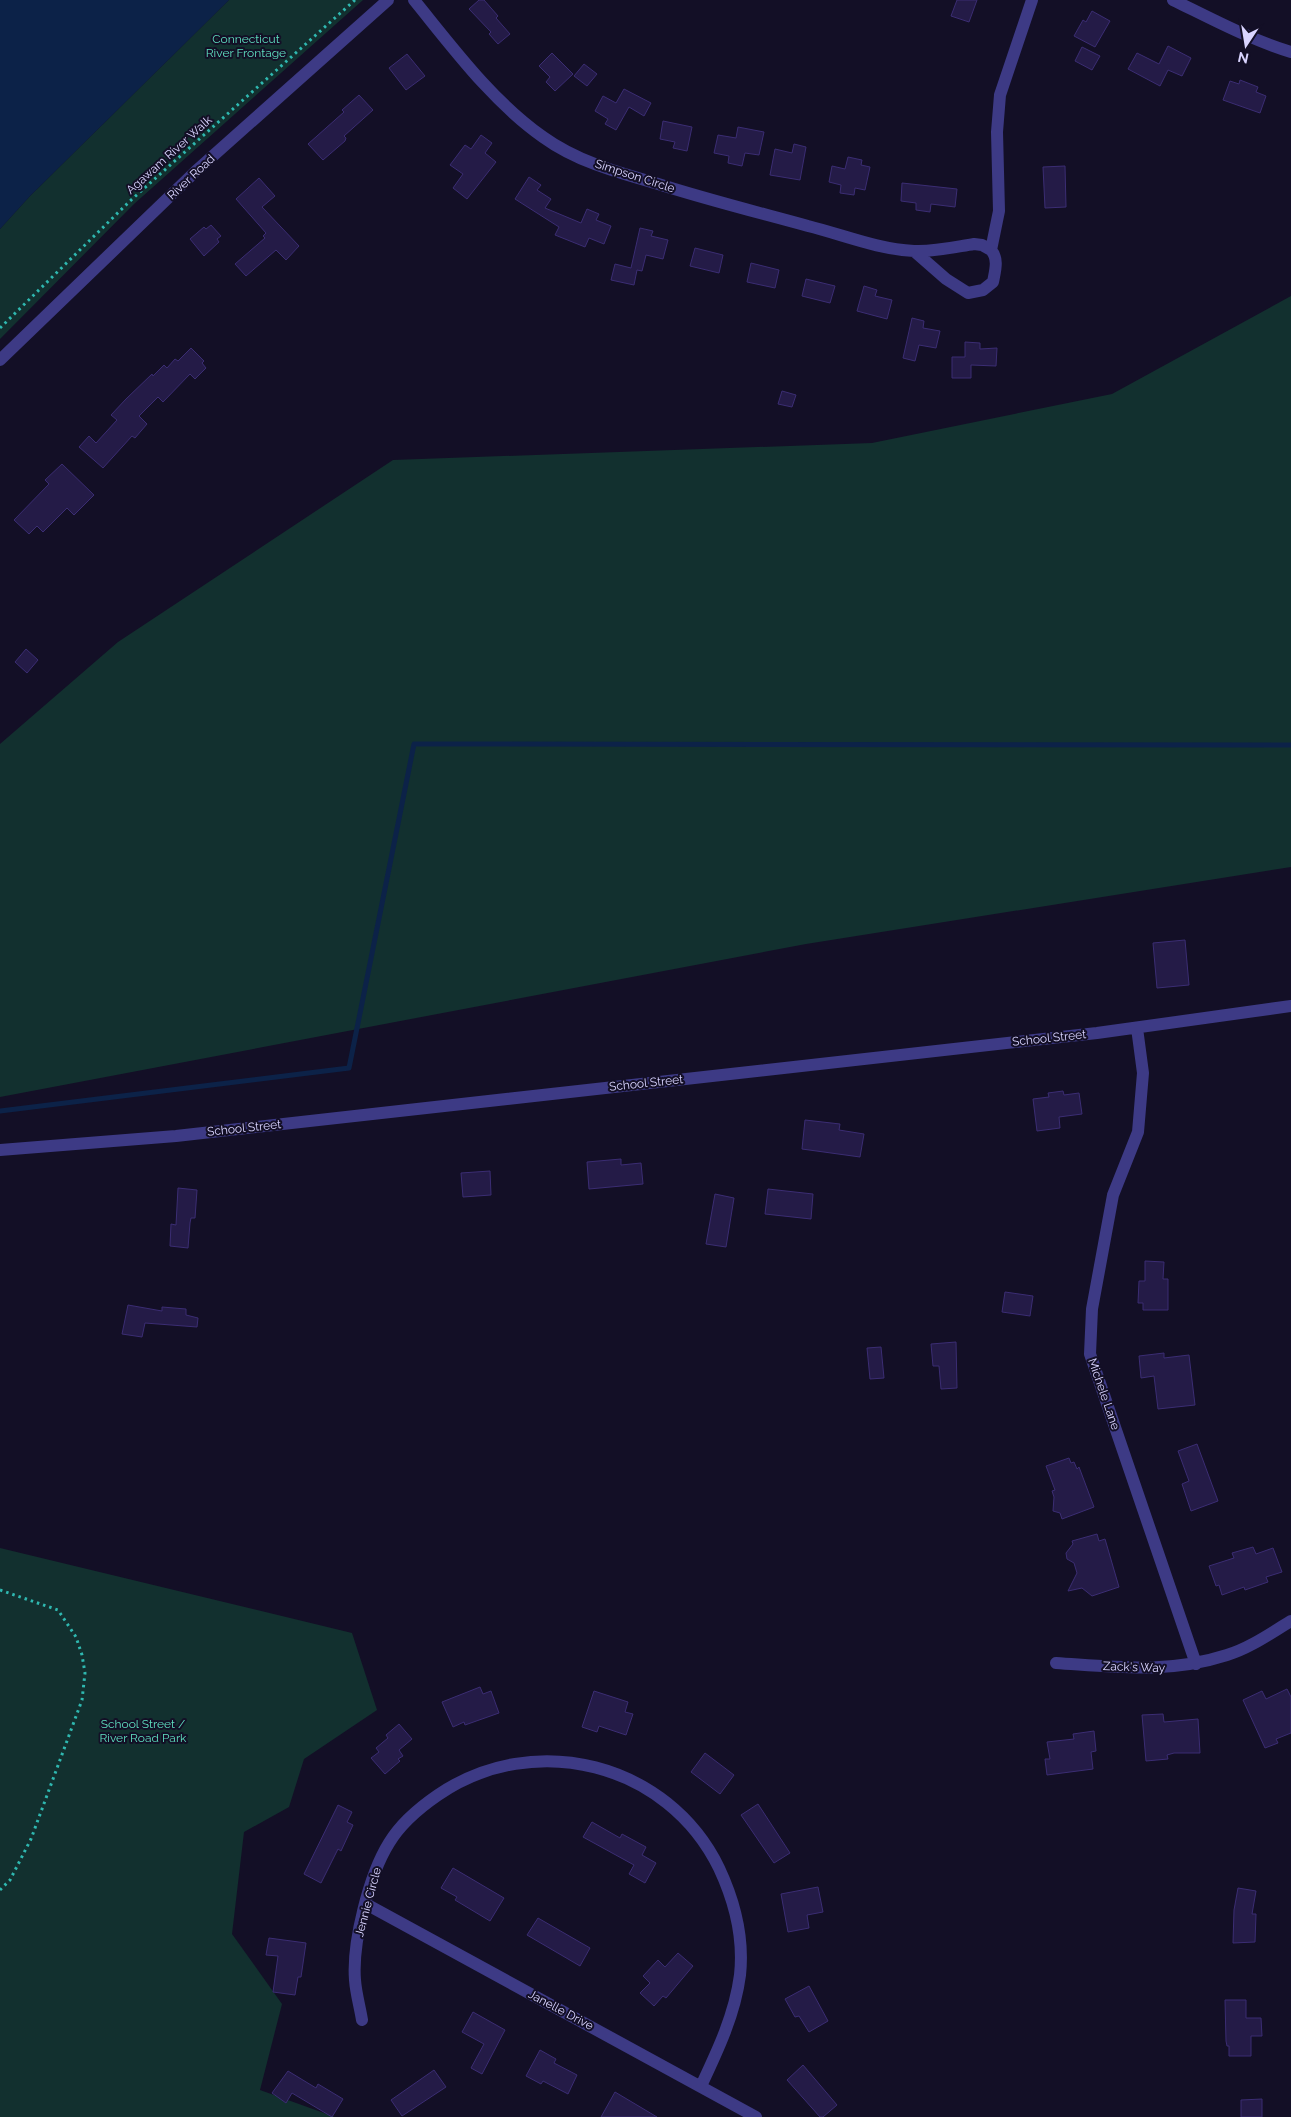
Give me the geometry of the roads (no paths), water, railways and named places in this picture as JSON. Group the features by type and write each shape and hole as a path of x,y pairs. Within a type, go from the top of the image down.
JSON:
{"street":[{"name":"River Road","path":"0,360 196,171 388,0"},
{"name":"Simpson Circle","path":"414,0 479,79 522,121 542,137 565,151 609,169 703,198 810,226 879,247 914,251 939,250 974,244 982,245 991,250"},
{"path":"914,251 946,279 968,293 983,290 993,282 996,267 994,254 991,250 999,210 997,132 1000,95 1032,0"},
{"path":"1173,0 1234,30 1291,52"},
{"name":"School Street","path":"0,1150 176,1136 1137,1028 1291,1006"},
{"name":"Michele Lane","path":"1137,1028 1143,1073 1138,1132 1113,1195 1092,1309 1090,1354 1196,1664"},
{"name":"Zack's Way","path":"1056,1663 1147,1668 1171,1668 1196,1664 1229,1655 1291,1621"},
{"name":"Jennie Circle","path":"362,2020 355,1980 356,1949 366,1904 379,1862 399,1828 425,1804 463,1780 488,1771 515,1764 544,1761 582,1763 600,1767 634,1782 679,1813 702,1838 727,1885 737,1919 741,1955 738,1988 722,2041 702,2086"},
{"name":"Janelle Drive","path":"366,1904 756,2117"}],"water":[{"path":"0,0 229,0 30,196 0,229"}],"waterway":[{"path":"0,1111 349,1068 414,744 1291,745"}],"park label":[{"name":"Connecticut River Frontage","path":"246,46"},
{"name":"School Street / River Road Park","path":"143,1731"}]}
